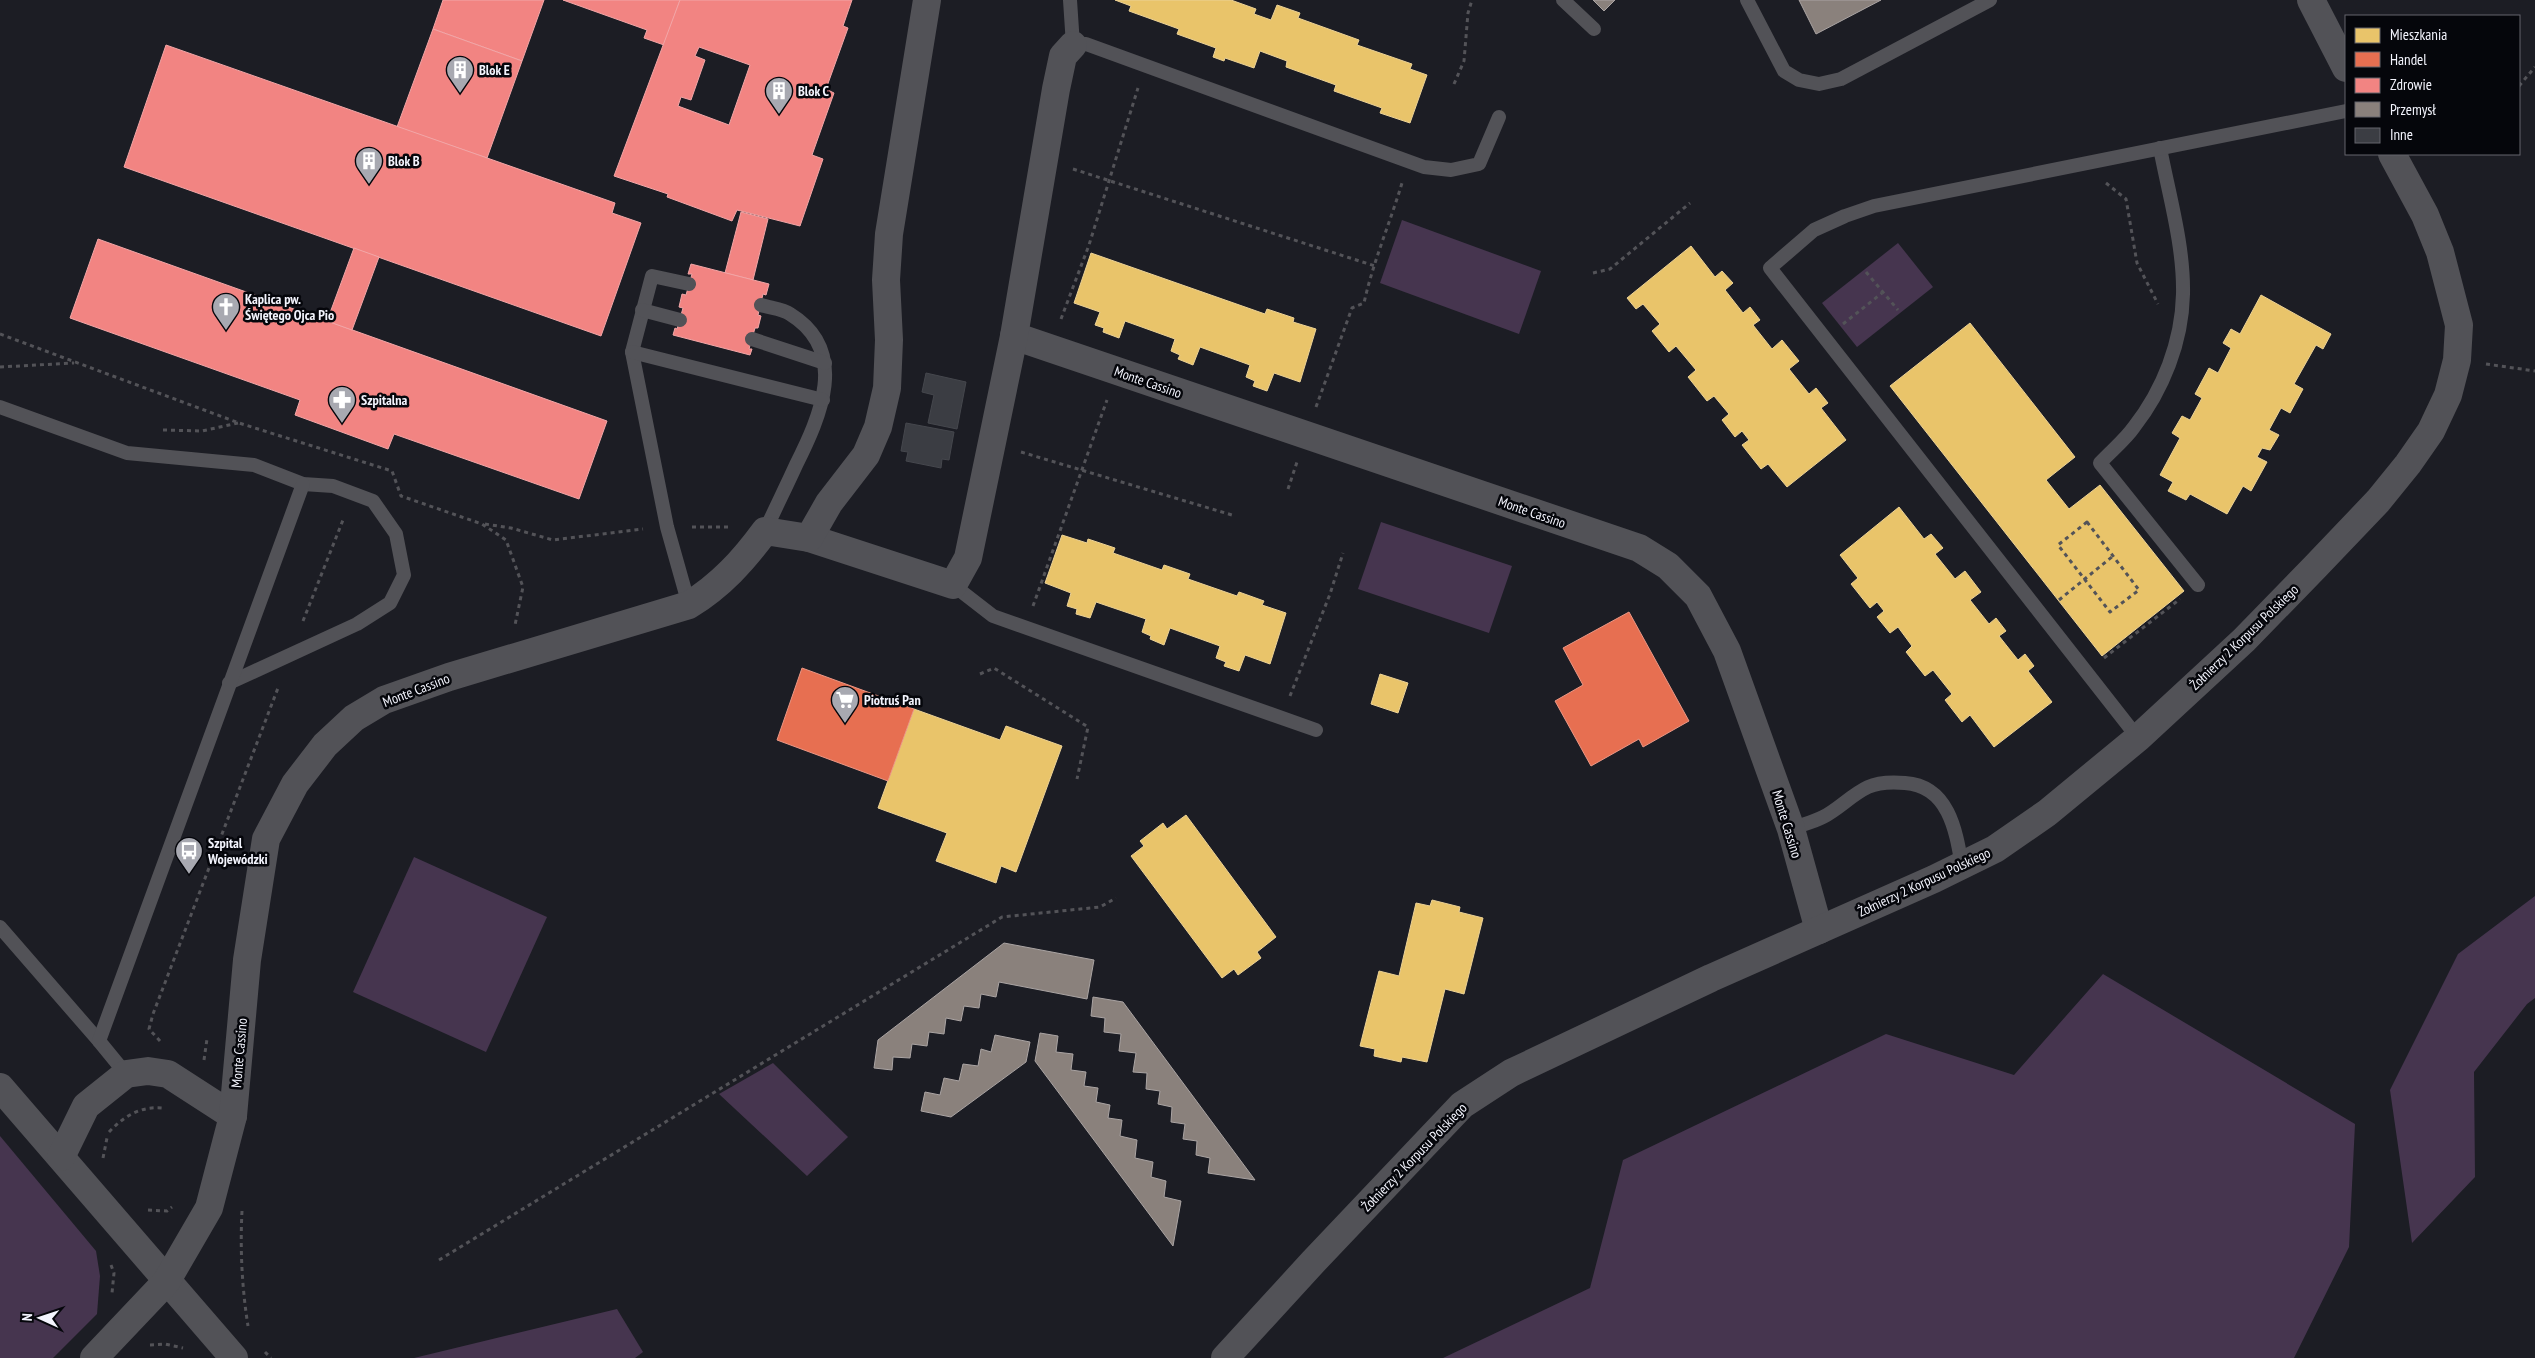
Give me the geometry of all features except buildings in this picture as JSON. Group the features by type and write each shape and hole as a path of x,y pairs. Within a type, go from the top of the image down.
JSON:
{"street":[{"path":"809,538 829,503 866,455 878,427 887,388 889,340 886,280 889,234 927,0"},
{"path":"2311,0 2345,66"},
{"path":"765,531 809,538 953,585 968,558 1014,336 1063,56 1073,45"},
{"name":"Żołnierzy 2 Korpusu Polskiego","path":"1225,1358 1462,1105 1511,1073 1711,978 1996,849 2048,813 2138,738 2244,640 2378,501 2408,464 2431,431 2448,395 2457,360 2459,325 2440,252 2425,215 2393,155"},
{"name":"Monte Cassino","path":"1014,336 1639,548 1668,566 1698,596 1728,650 1791,829 1818,930"},
{"name":"Monte Cassino","path":"109,1342 166,1282 209,1208 233,1116 247,960 266,839 296,784 325,745 354,718 384,700 449,677 690,605 711,591 741,563 765,531"},
{"path":"61,1157 86,1106 126,1074 148,1070 168,1074 233,1116"},
{"path":"0,1087 166,1282 234,1358"}],"lane":[{"path":"1070,0 1073,45 1086,44 1424,167 1451,170 1479,164 1499,117"},
{"path":"1563,0 1594,29"},
{"path":"1747,0 1784,71 1799,80 1819,84 1841,79 1990,0"},
{"path":"2138,738 1770,268 1814,230 1844,216 1874,206 2345,112"},
{"path":"2160,148 2180,256 2183,294 2177,341 2157,393 2134,429 2100,463 2198,585"},
{"path":"689,284 652,276 632,352 667,527 690,605"},
{"path":"761,305 790,313 816,337 825,363 823,400 817,422 765,531"},
{"path":"642,310 680,320"},
{"path":"752,339 825,363"},
{"path":"632,352 823,400"},
{"path":"0,407 126,453 254,465 302,484 333,486 374,501 396,534 404,575 390,603 357,624 229,684"},
{"path":"99,1041 302,484"},
{"path":"953,585 993,616 1316,730"},
{"path":"1791,829 1824,817 1847,798 1869,786 1892,782 1914,783 1932,792 1948,808 1956,829 1962,866"},
{"path":"0,927 126,1074"}],"path":[{"path":"1454,84 1464,61 1468,13 1472,0"},
{"path":"1050,349 1088,245 1145,66"},
{"path":"2520,85 2535,67"},
{"path":"1044,159 1374,266"},
{"path":"2104,182 2126,199 2137,263 2162,312"},
{"path":"1306,436 1352,308 1364,303 1374,266 1400,191"},
{"path":"1592,273 1610,269 1690,203"},
{"path":"1866,272 1898,310"},
{"path":"1837,329 1882,293"},
{"path":"2457,360 2535,371"},
{"path":"0,367 78,363"},
{"path":"1025,628 1101,418"},
{"path":"154,430 202,431 239,423"},
{"path":"992,443 1232,515"},
{"path":"1288,489 1296,464"},
{"path":"162,1042 149,1029 153,1014 342,520"},
{"path":"2087,522 2113,556 2139,590 2110,612 2058,545 2087,522"},
{"path":"482,524 511,528 553,540 667,527 752,528 765,531"},
{"path":"1281,718 1330,594 1343,553"},
{"path":"2054,604 2113,556"},
{"path":"2100,662 2198,585"},
{"path":"980,674 994,668 1088,727 1077,779"},
{"path":"439,1260 1002,918 1100,907 1116,898"},
{"path":"196,1092 207,1033"},
{"path":"103,1163 108,1134 116,1125 148,1106 169,1109"},
{"path":"174,1206 167,1211 148,1210 129,1202 100,1235 114,1273 112,1292 104,1309 109,1342 140,1346 165,1344 188,1349"},
{"path":"243,1204 240,1249 244,1299 250,1335"},
{"path":"260,1346 271,1358"}],"shaded area":[{"path":"1402,220 1541,271 1519,334 1380,283"},
{"path":"1898,243 1933,287 1857,347 1822,303"},
{"path":"1381,522 1512,566 1489,633 1358,589"},
{"path":"414,857 547,917 486,1052 353,992"},
{"path":"2535,896 2535,998 2527,1004 2474,1072 2475,1177 2412,1243 2390,1090 2458,954"},
{"path":"2103,974 2355,1124 2349,1247 2294,1358 1443,1358 1590,1288 1623,1160 1886,1034 2014,1075"},
{"path":"773,1063 848,1137 807,1176 719,1094"},
{"path":"0,1136 96,1251 100,1276 97,1314 53,1358 0,1358"},
{"path":"617,1309 643,1352 635,1358 414,1358"}],"place":[{"name":"Blok E","path":"460,94"},
{"name":"Blok C","path":"779,115"},
{"name":"Blok B","path":"369,185"},
{"name":"Kaplica pw. Świętego Ojca Pio","path":"226,331"},
{"name":"Szpitalna","path":"342,424"},
{"name":"Piotruś Pan","path":"845,724"},
{"name":"Szpital Wojewódzki","path":"189,875"}]}
